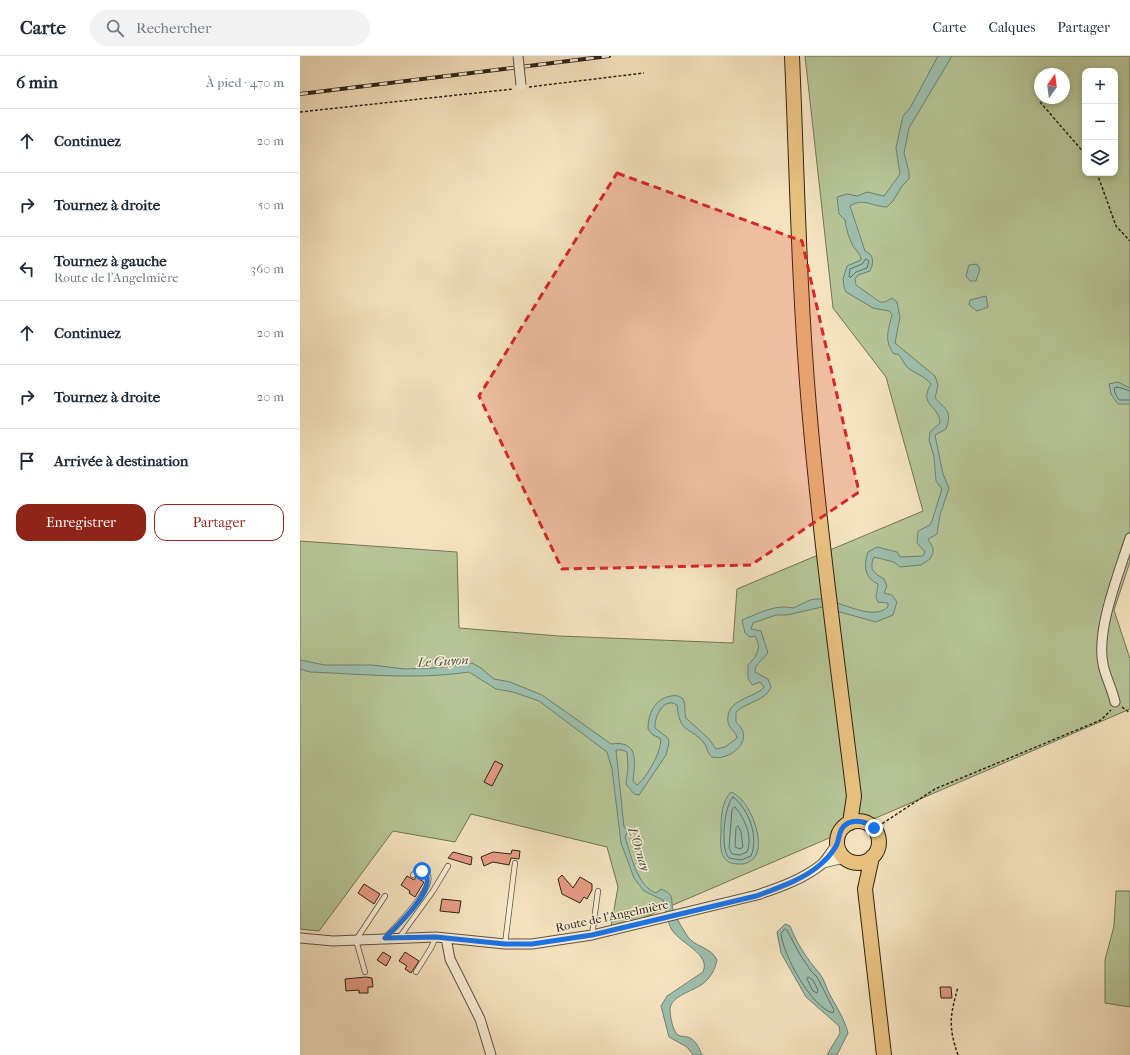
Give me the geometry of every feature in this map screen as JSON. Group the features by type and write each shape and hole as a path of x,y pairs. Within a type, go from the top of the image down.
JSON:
{"main road":[{"path":"792,56 804,333 817,496 854,796 850,823"},
{"path":"854,796 870,826 877,834 878,846 872,857 865,888 884,1055"},
{"path":"865,888 848,860 839,851 837,844 840,831 850,823 861,821 870,826"},
{"path":"848,860 863,862 872,857"}],"street":[{"path":"518,56 521,87"},
{"path":"1115,702 1112,687 1103,665 1102,635 1130,538"},
{"name":"Route de l'Angelmière","path":"300,938 333,941 436,937 505,944 532,944 592,935 682,914 776,889 809,872 822,863 837,844"},
{"name":"Route de l'Angelmière","path":"822,863 848,860"},
{"path":"446,938 450,959 480,1019 491,1055"}],"lane":[{"path":"505,944 515,863"},
{"path":"399,938 433,891 448,866"},
{"path":"385,938 411,910 425,891 429,880 426,874 422,871 416,872 413,875"},
{"path":"592,935 598,890"},
{"path":"365,972 356,940 385,896"},
{"path":"416,972 436,937"}],"path":[{"path":"300,112 644,73"},
{"path":"1042,104 1082,151"},
{"path":"1098,176 1116,226 1130,241"},
{"path":"870,826 935,789 1101,720 1109,712 1115,702"},
{"path":"958,987 951,1011 951,1034 958,1055"}],"highlighted area":[{"path":"617,173 802,241 859,492 751,565 562,569 479,396"}],"shaded area":[{"path":"805,56 1130,56 1130,562 1114,610 1130,659 1130,709 610,932 618,887 607,847 471,814 455,842 393,831 319,931 300,929 300,541 457,552 459,628 559,636 733,643 737,589 923,511 886,377 833,308"},
{"path":"1116,891 1130,891 1130,1007 1105,1003 1105,960 1114,926"}],"water":[{"path":"938,56 952,56 909,128 904,153 909,172 909,179 887,207 864,202 855,203 850,206 865,251 872,257 870,271 858,275 855,279 856,285 880,302 885,302 892,298 897,302 900,317 895,343 935,376 938,385 935,398 947,410 949,417 946,429 935,435 943,474 949,488 940,515 937,534 928,539 933,548 933,553 930,559 921,565 900,567 894,562 874,557 872,569 876,574 884,579 887,586 884,593 892,595 897,602 893,615 876,622 822,607 787,615 776,615 753,623 751,629 761,631 768,653 756,666 755,672 768,679 771,687 765,695 736,712 736,722 742,729 744,736 742,743 732,753 718,758 712,757 699,737 686,728 680,721 677,705 672,703 664,705 656,718 655,723 655,728 668,738 669,743 666,755 639,795 634,794 626,784 628,767 627,752 616,750 624,827 628,831 625,837 632,861 639,877 649,889 656,893 661,889 666,891 671,896 675,915 688,937 695,943 711,952 717,960 713,971 704,983 678,997 671,1004 670,1009 672,1024 676,1033 679,1036 692,1039 702,1055 693,1055 687,1047 669,1037 661,1006 667,996 703,972 703,960 699,954 676,935 670,927 663,900 644,891 634,878 621,843 612,769 607,752 539,701 513,692 496,689 469,672 429,676 409,676 310,672 300,669 300,660 325,665 372,665 405,669 435,668 472,663 481,668 494,679 510,682 542,695 611,744 627,745 633,754 633,781 637,785 645,777 657,756 661,743 660,738 653,735 648,729 648,723 651,712 661,700 665,698 676,696 683,699 686,718 709,739 716,749 725,747 737,738 728,722 728,714 731,708 742,700 760,691 764,687 760,682 752,685 748,678 748,665 758,652 758,644 755,636 750,637 745,633 742,620 774,608 793,608 813,599 824,599 863,611 872,612 881,611 888,607 888,603 878,602 876,597 878,584 870,578 866,571 866,557 868,552 877,547 897,552 900,557 923,556 925,552 917,543 918,531 930,525 942,489 936,481 934,457 929,440 930,432 940,423 939,417 930,405 927,397 931,384 907,367 901,357 898,354 894,354 891,349 888,339 888,330 892,314 889,311 873,308 846,292 843,279 847,266 861,260 861,258 850,240 845,220 839,214 837,197 847,194 857,196 867,192 884,196 900,174 896,148 903,116 910,108"},
{"path":"977,264 980,269 976,281 970,281 966,276 969,265"},
{"path":"986,296 988,307 977,311 969,305 970,300"},
{"path":"1118,382 1130,388 1130,404 1118,404 1111,394 1109,384"},
{"path":"731,792 738,796 750,812 757,832 757,851 754,858 750,862 744,864 734,864 728,862 722,854 721,849 722,811 725,801"},
{"path":"785,924 790,926 803,951 821,976 844,1022 848,1033 837,1055 827,1055 840,1033 839,1026 806,997 781,953 777,932"}],"building":[{"path":"495,761 503,765 492,786 484,782"},
{"path":"512,850 520,851 519,859 511,858 509,865 493,862 484,866 481,857 493,852 511,854"},
{"path":"453,852 472,857 471,865 448,858"},
{"path":"562,875 573,888 580,877 592,884 592,890 587,899 584,897 580,903 562,894 558,879"},
{"path":"407,876 414,880 416,877 424,882 415,897 409,893 410,891 401,885"},
{"path":"364,884 380,894 374,904 358,893"},
{"path":"442,899 461,901 459,913 440,911"},
{"path":"383,952 391,957 386,966 377,960"},
{"path":"405,952 419,961 411,973 405,969 407,966 399,961"},
{"path":"366,977 372,978 373,987 368,987 368,993 359,993 359,990 346,991 345,979"},
{"path":"940,987 951,987 952,998 941,998"}],"railway":[{"path":"300,94 609,56"}],"route":[{"path":"422,871 426,874 429,880 425,891 411,910 385,938 436,937 505,944 532,944 592,935 756,896 776,889 809,872 822,863 837,844 837,837 844,826 855,821 861,821 874,828"}],"water label":[{"name":"Le Guyon","path":"443,661"},
{"name":"L'Ornay","path":"639,849"}]}
